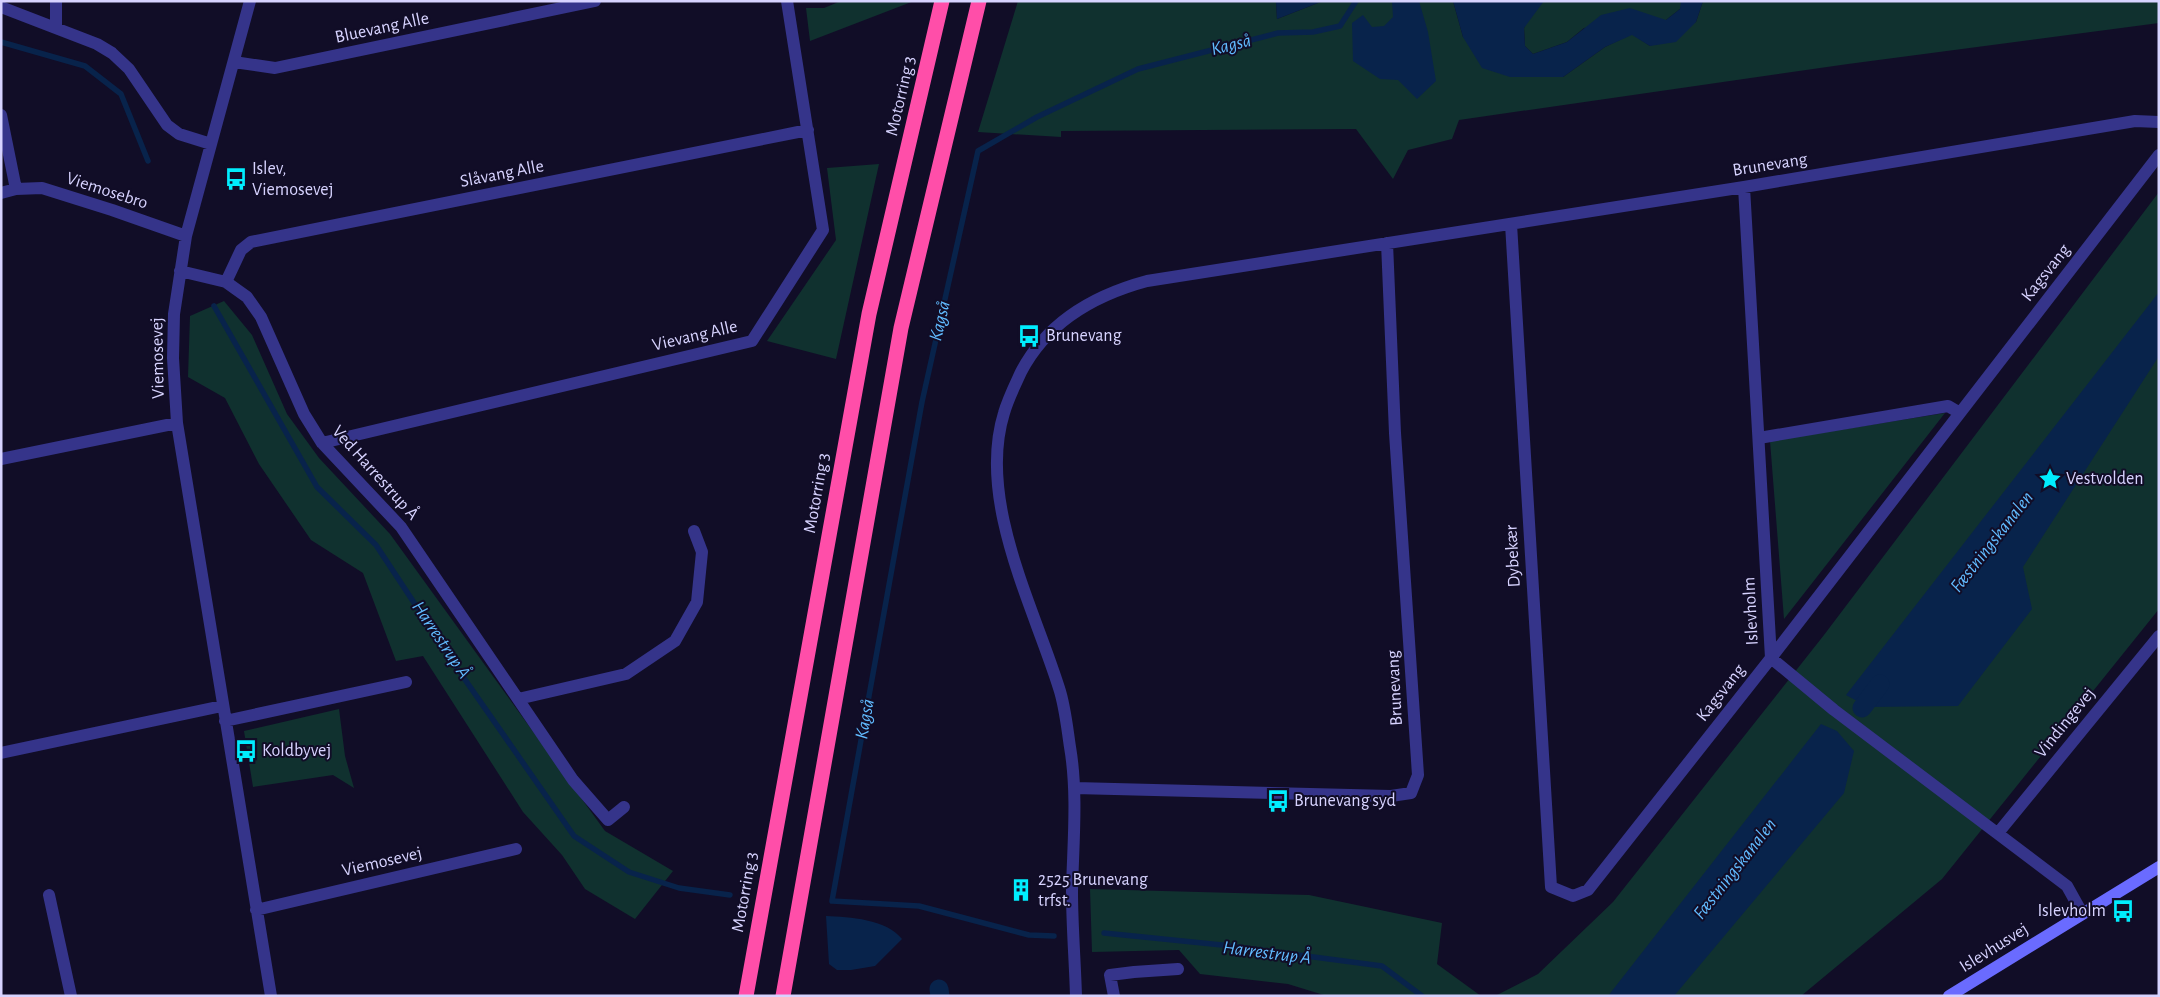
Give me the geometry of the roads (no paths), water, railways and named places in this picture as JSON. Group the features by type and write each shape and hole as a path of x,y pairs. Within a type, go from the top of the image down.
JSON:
{"highway":[{"name":"Motorring 3","path":"746,996 869,314 942,1"},
{"path":"783,996 902,328 979,1"}],"street":[{"path":"56,1 56,27"},
{"name":"Viemosevej","path":"250,1 186,236 174,314 173,358 177,423 271,996"},
{"name":"Bluevang Alle","path":"234,62 275,68 595,1"},
{"name":"Vievang Alle","path":"322,442 752,341 823,230 787,1"},
{"path":"1,7 56,27 97,44 112,53 129,68 166,125 179,134 211,144"},
{"path":"1,115 16,190"},
{"name":"Brunevang","path":"1076,996 1072,910 1074,788 1071,750 1060,690 1014,560 1001,512 998,485 998,442 1003,413 1029,357 1067,318 1097,298 1147,281 1744,187 2135,121 2159,122"},
{"name":"Slåvang Alle","path":"226,282 240,250 251,242 808,130"},
{"name":"Kagsvang","path":"1551,886 1573,896 1588,890 1771,658 2159,155"},
{"name":"Islevholm","path":"1744,187 1771,658 1834,710 1859,727 2067,886 2082,914"},
{"name":"Viemosebro","path":"1,193 42,188 186,236"},
{"name":"Dybekær","path":"1511,224 1551,886"},
{"name":"Brunevang","path":"1074,788 1391,796 1411,793 1418,775 1395,433 1387,243"},
{"name":"Ved Harrestrup Å","path":"180,271 226,282 246,297 261,317 304,414 322,442 402,527 573,780 608,820 624,807"},
{"path":"1759,438 1948,406 1960,413"},
{"path":"1,458 177,423"},
{"path":"518,699 626,674 675,641 697,602 702,552 694,531"},
{"name":"Vindingevej","path":"1998,833 2159,636"},
{"path":"225,721 406,682"},
{"path":"1,753 222,706"},
{"name":"Viemosevej","path":"256,910 516,849"},
{"name":"Islevhusvej","path":"1949,996 2159,867"},
{"path":"49,895 71,996"},
{"path":"1114,996 1110,975 1178,970"}],"water":[{"path":"1276,1 1323,1 1277,19"},
{"path":"1392,1 1419,1 1428,32 1436,81 1417,99 1398,80 1380,79 1353,61 1352,23 1363,15 1372,27 1384,26 1393,17"},
{"path":"1453,1 1544,1 1524,28 1525,46 1533,54 1567,42 1601,15 1630,8 1666,20 1680,9 1681,1 1703,1 1696,22 1676,42 1650,46 1632,35 1605,47 1563,77 1510,77 1482,68 1463,37"},
{"path":"2159,292 2159,356 2023,567 2032,609 1958,706 1868,707 1846,695"},
{"path":"1821,724 1837,731 1854,751 1844,793 1674,996 1608,996"},
{"path":"826,916 856,918 877,923 895,932 902,939 875,966 837,970 829,964"}],"waterway":[{"name":"Kagså","path":"1054,936 1029,935 919,906 832,901 922,402 978,151 1037,117 1138,69 1278,33 1313,32 1340,26 1356,1"},
{"name":"Harrestrup Å","path":"1,42 85,66 121,94 148,161"},
{"name":"Harrestrup Å","path":"214,306 317,487 376,545 459,671 574,836 629,872 679,888 730,895"},
{"name":"Fæstningskanalen","path":"1862,708 1880,684"},
{"name":"Harrestrup Å","path":"1104,933 1222,945 1382,966 1422,996"},
{"path":"939,989 940,996"}],"place":[{"name":"Islev, Viemosevej","path":"236,179"},
{"name":"Brunevang","path":"1029,336"},
{"name":"Vestvolden","path":"2050,479"},
{"name":"Koldbyvej","path":"246,751"},
{"name":"Brunevang syd","path":"1278,801"},
{"name":"2525 Brunevang trfst.","path":"1021,890"},
{"name":"Islevholm","path":"2123,911"}]}
